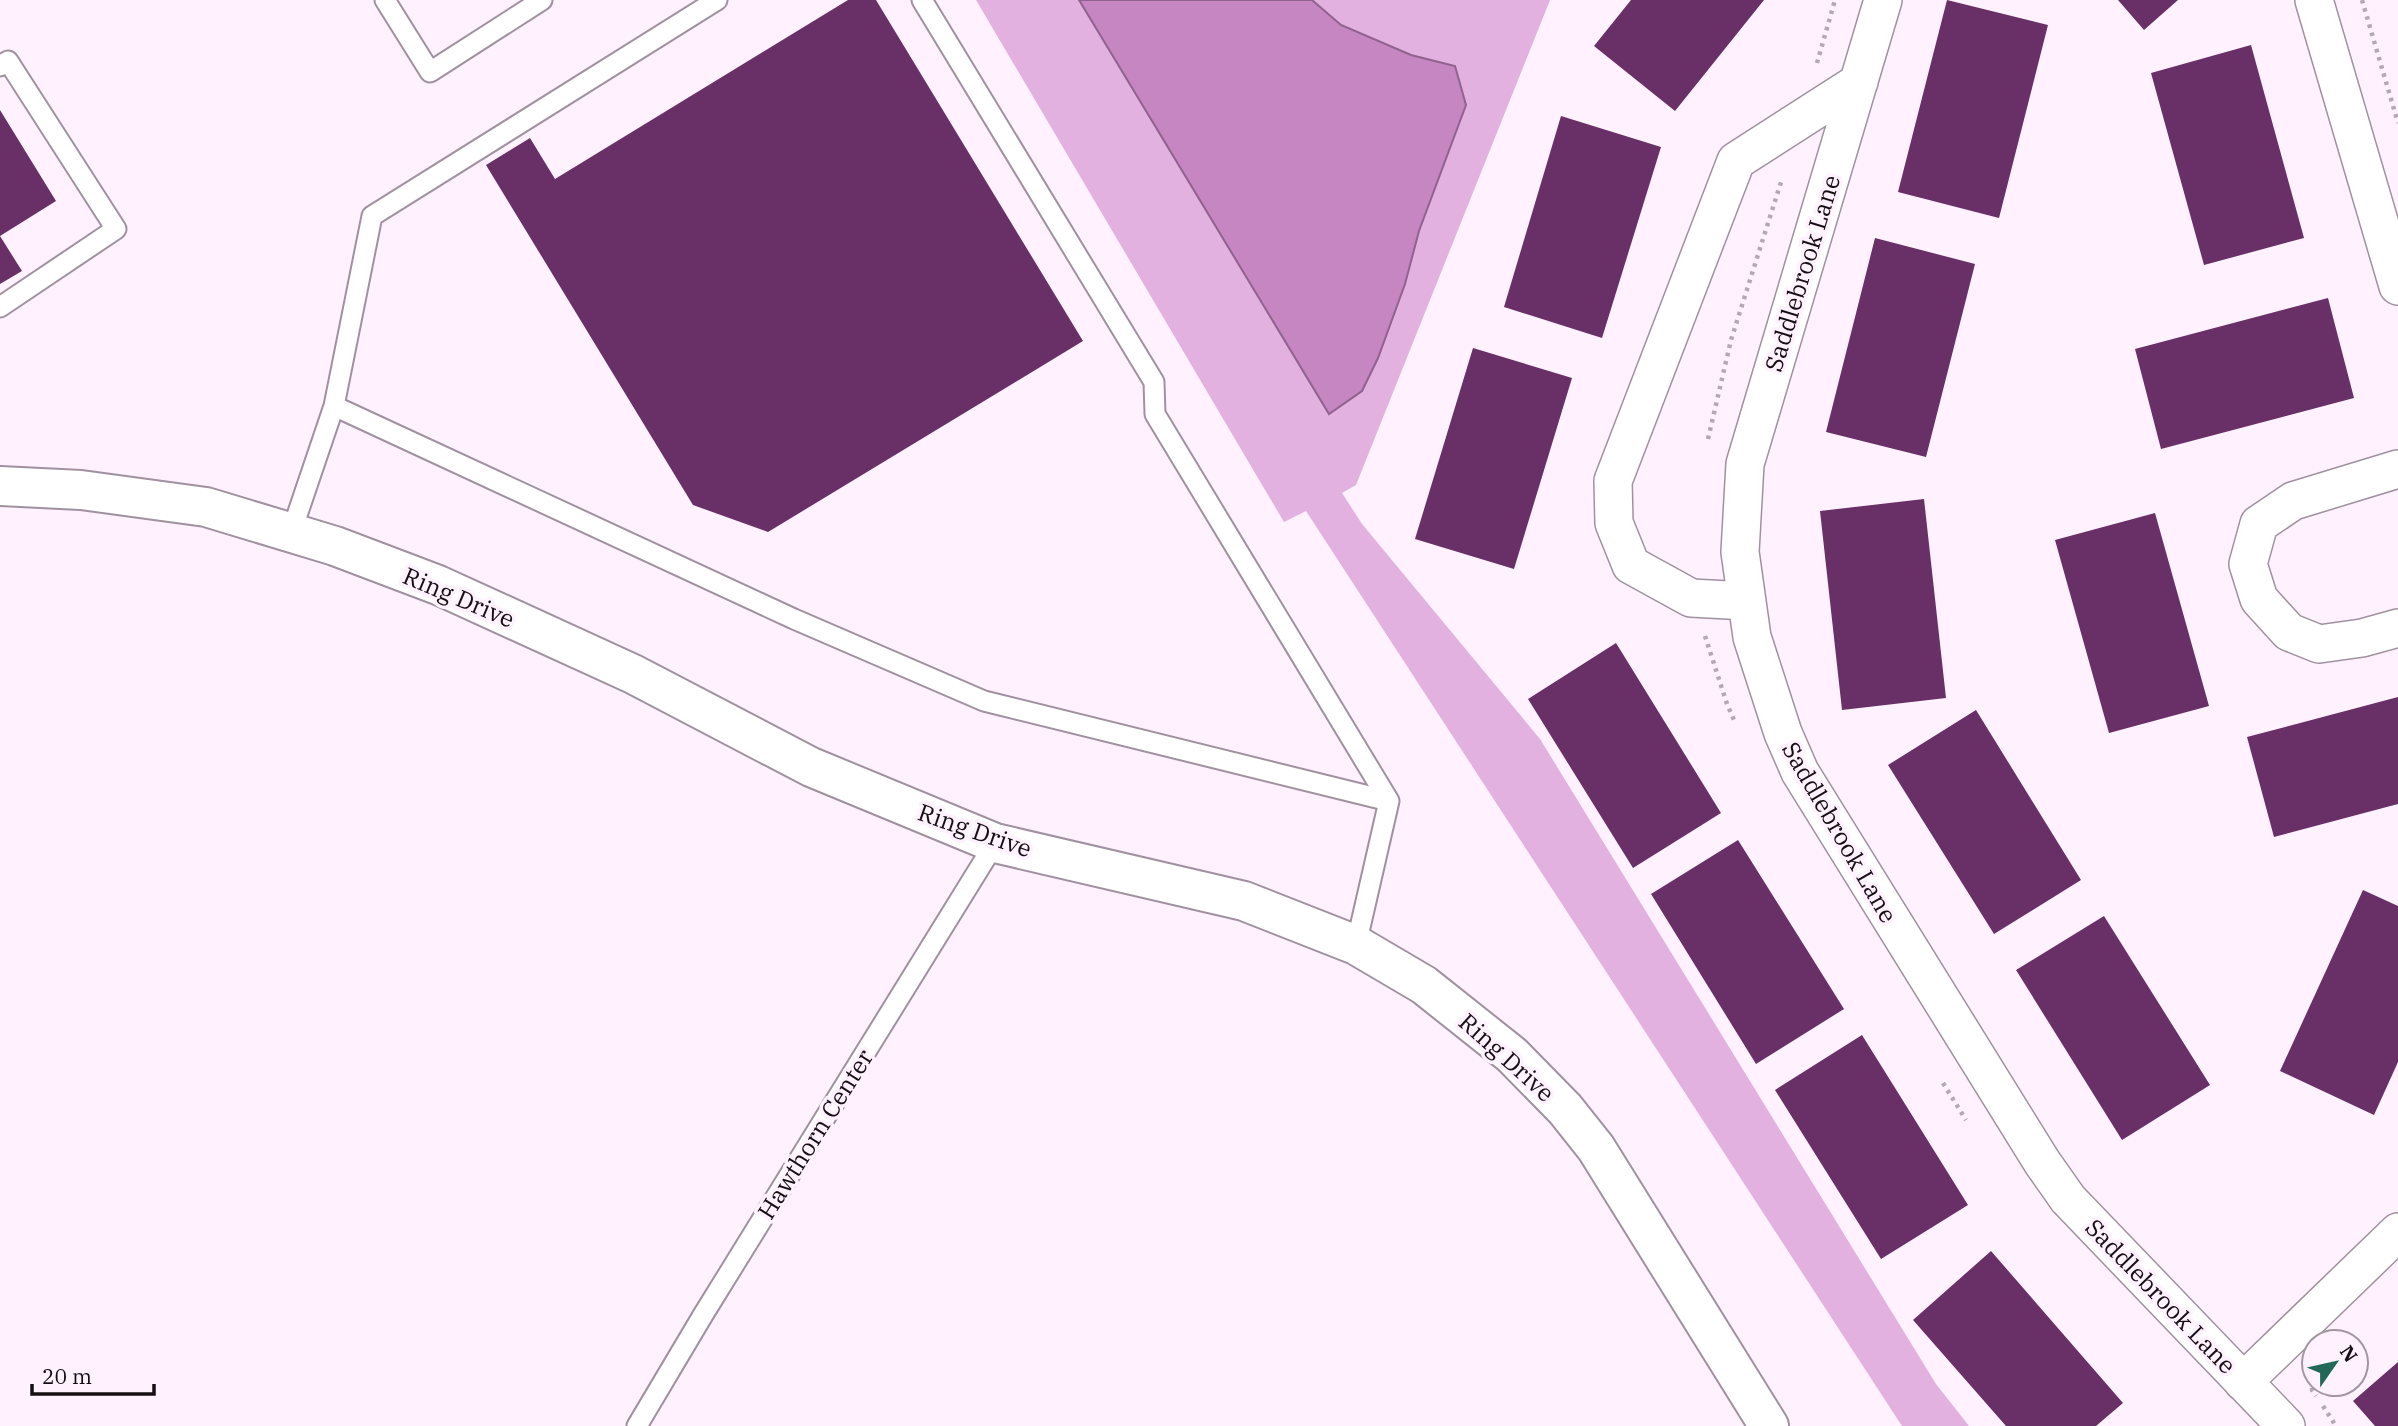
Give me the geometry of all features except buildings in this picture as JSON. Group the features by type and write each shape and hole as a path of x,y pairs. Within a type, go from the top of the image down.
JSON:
{"street":[{"name":"Saddlebrook Lane","path":"1883,0 1745,464 1740,552 1752,638 1783,733 1800,772 2042,1163 2068,1199 2286,1426"},
{"path":"2314,0 2398,286"},
{"path":"1747,601 1691,598 1631,565 1614,523 1613,481 1736,161 1859,82"},
{"path":"2398,469 2292,501 2259,524 2248,564 2259,599 2289,632 2319,644 2362,638 2398,628"},
{"name":"Ring Drive","path":"0,486 81,490 206,508 335,546 438,585 633,674 811,767 995,842 1244,901 1356,945 1424,985 1512,1055 1565,1109 1596,1148 1769,1426"},
{"path":"2243,1382 2398,1232"}],"lane":[{"path":"385,0 430,72 542,0"},
{"path":"291,533 334,406 372,216 717,0"},
{"path":"922,0 1154,382 1155,414 1389,802 1356,945"},
{"path":"0,66 8,61 116,229 0,307"},
{"path":"334,406 794,619 984,701 1389,802"},
{"name":"Hawthorn Center","path":"637,1426 995,842"}],"path":[{"path":"1706,448 1731,340 1835,0"},
{"path":"2362,0 2398,123"},
{"path":"1703,599 1705,634 1727,704 1739,729"},
{"path":"1938,1075 1973,1130"},
{"path":"2317,1398 2336,1426"}],"shaded area":[{"path":"976,0 1550,0 1356,485 1342,493 1362,524 1540,739 1936,1384 1969,1426 1902,1426 1306,511 1284,522"},
{"path":"1079,0 1312,0 1341,25 1411,55 1455,66 1466,105 1419,231 1405,284 1378,358 1362,391 1329,414"}]}
